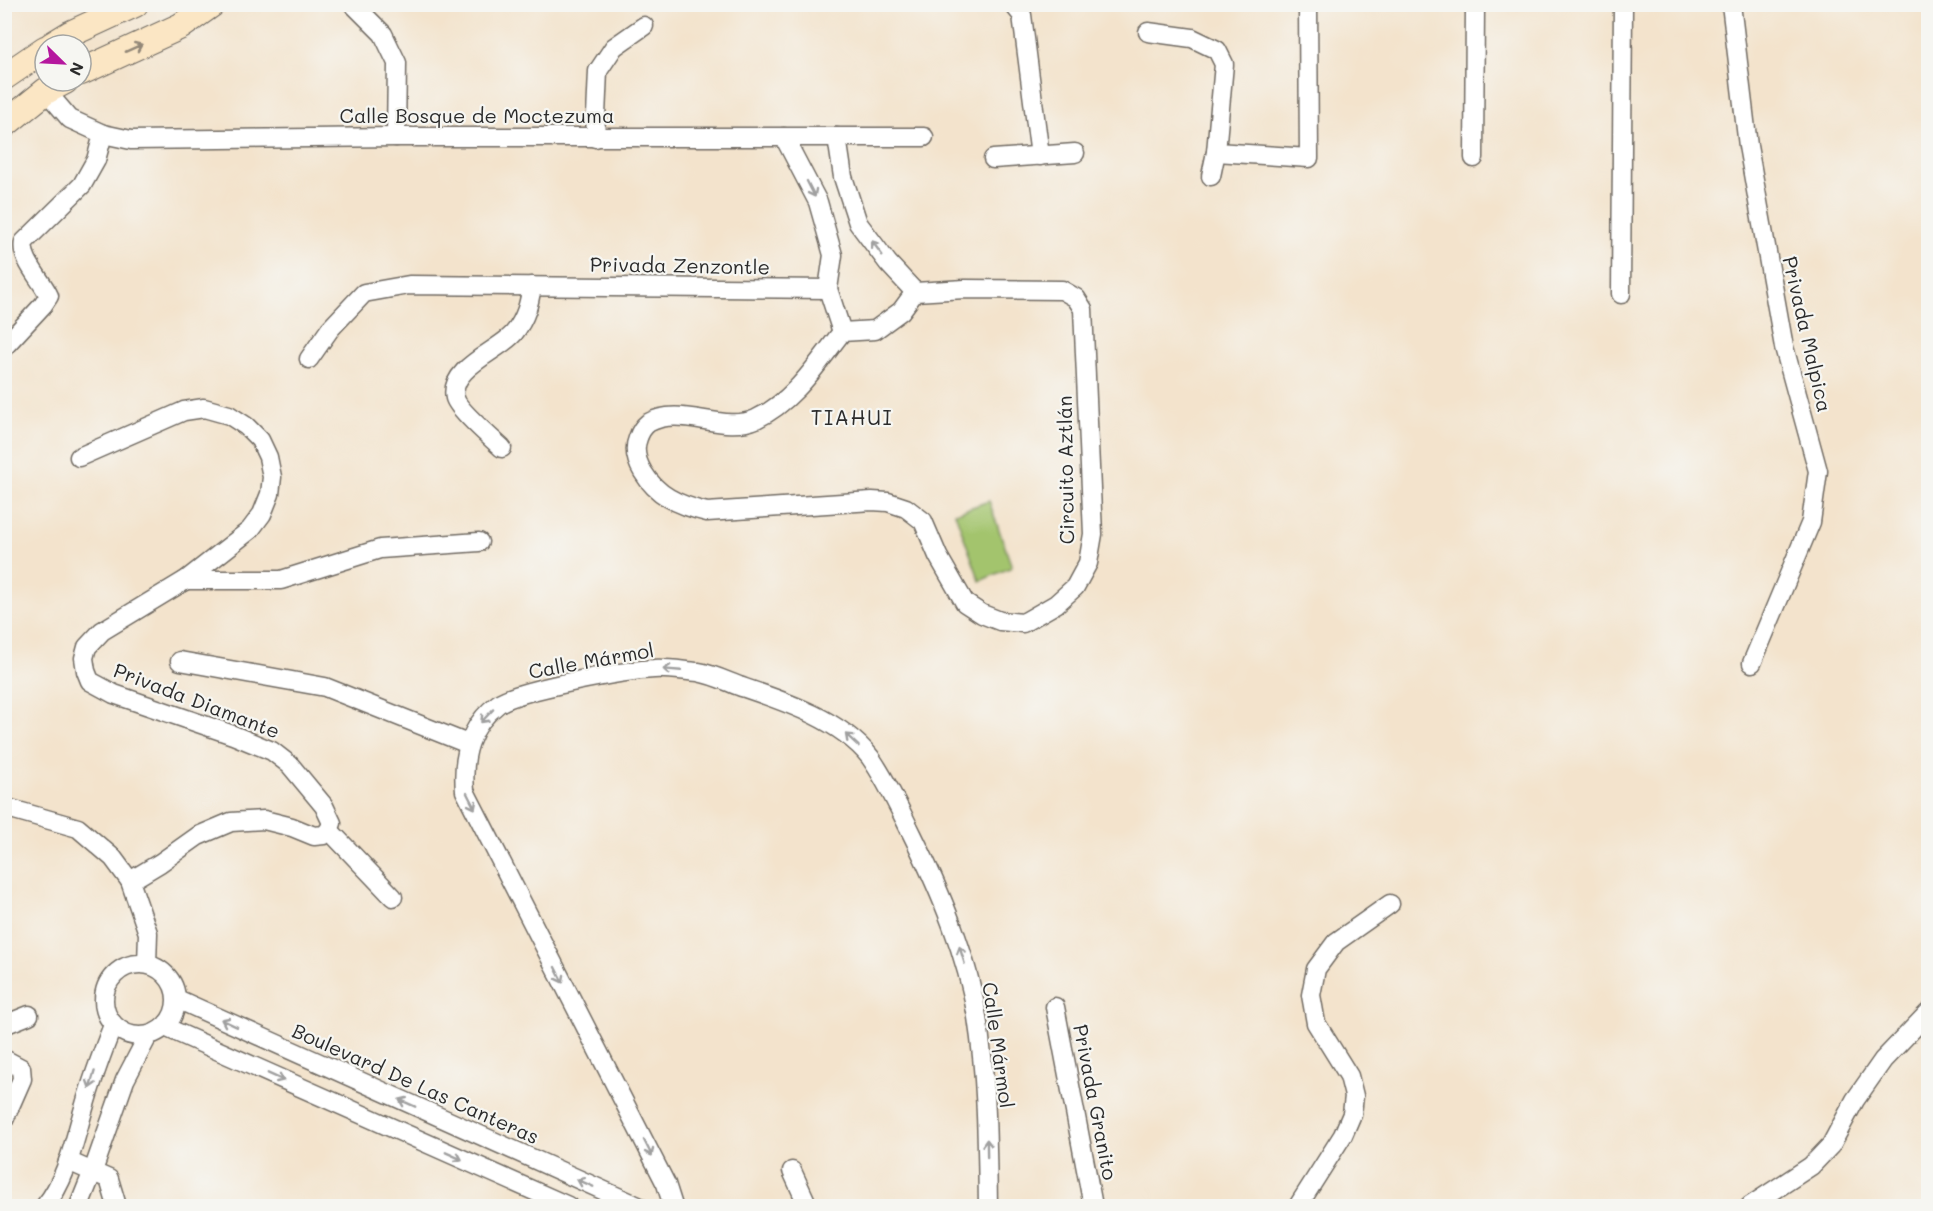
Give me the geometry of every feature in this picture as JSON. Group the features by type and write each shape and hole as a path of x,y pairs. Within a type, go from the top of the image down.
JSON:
{"street":[{"path":"72,33 135,4"},
{"path":"93,66 181,26 212,4"},
{"path":"353,4 383,34 397,63 396,137"},
{"path":"1013,4 1022,15 1040,156"},
{"path":"1216,153 1309,158 1308,4"},
{"path":"1474,4 1474,158"},
{"path":"1621,294 1623,4"},
{"name":"Privada Malpica","path":"1731,4 1748,146 1782,336 1818,471 1811,522 1752,663"},
{"path":"595,138 598,71 614,47 644,26"},
{"path":"1148,32 1192,38 1217,50 1224,64 1216,153 1211,176"},
{"path":"4,77 33,57"},
{"path":"4,124 46,93"},
{"name":"Calle Bosque de Moctezuma","path":"58,93 70,119 103,134 131,140 924,136"},
{"path":"4,347 49,296 45,286 24,256 22,249 24,243 82,185 96,160 103,134"},
{"path":"784,137 818,202 833,255 828,289 842,332 875,330 901,311 915,292 888,263 858,223 843,177 837,137"},
{"path":"993,159 1075,153"},
{"name":"Privada Zenzontle","path":"309,359 330,329 364,292 409,285 828,289"},
{"path":"502,448 463,410 455,399 456,383 471,365 513,334 528,311 532,286"},
{"name":"Circuito Aztlán","path":"842,332 801,385 778,407 753,420 726,423 676,416 649,422 641,429 635,444 636,459 650,481 667,497 685,506 707,512 872,501 888,502 906,508 922,521 938,556 965,603 982,614 1000,621 1023,623 1056,604 1075,587 1088,563 1093,534 1083,309 1076,298 1062,290 965,288 915,292"},
{"name":"Privada Diamante","path":"79,457 184,411 204,408 229,415 246,426 260,440 268,457 272,477 270,494 262,514 250,530 186,580 102,631 87,647 84,658 86,671 90,681 114,694 272,751 290,765 324,806 332,823 329,830 393,897"},
{"path":"186,580 281,580 380,549 479,542"},
{"path":"180,661 325,687 468,744"},
{"name":"Calle Mármol","path":"673,1206 666,1184 465,791 464,768 468,744 482,720 499,703 528,693 594,678 654,669 701,673 780,700 840,729 869,756 888,785 926,862 962,954 977,1016 987,1116 988,1206"},
{"path":"4,807 78,828 113,858 130,881 148,933 147,964"},
{"path":"130,881 198,836 231,822 264,820 292,827 314,836 324,835 329,830"},
{"path":"1298,1206 1343,1136 1352,1114 1354,1096 1349,1076 1316,1023 1311,995 1316,969 1336,942 1390,904"},
{"path":"147,964 158,968 168,976 177,999 174,1014 165,1027 148,1036 135,1037 123,1033 113,1025 105,1009 105,991 114,975 129,965 147,964"},
{"name":"Boulevard De Las Canteras","path":"177,999 638,1206"},
{"name":"Privada Granito","path":"1055,1007 1093,1206"},
{"path":"1750,1206 1811,1166 1831,1145 1855,1100 1883,1060 1929,1013"},
{"path":"4,1025 29,1015"},
{"path":"45,1206 56,1190 68,1161 96,1068 113,1025"},
{"path":"165,1027 568,1206"},
{"path":"79,1206 125,1080 148,1036"},
{"path":"4,1059 21,1068 22,1079 4,1120"},
{"path":"68,1161 109,1179 117,1206"},
{"path":"792,1171 808,1206"}],"green space":[{"path":"989,501 1012,567 980,581 955,513"}],"district":[{"name":"TIAHUI","path":"852,416"}]}
